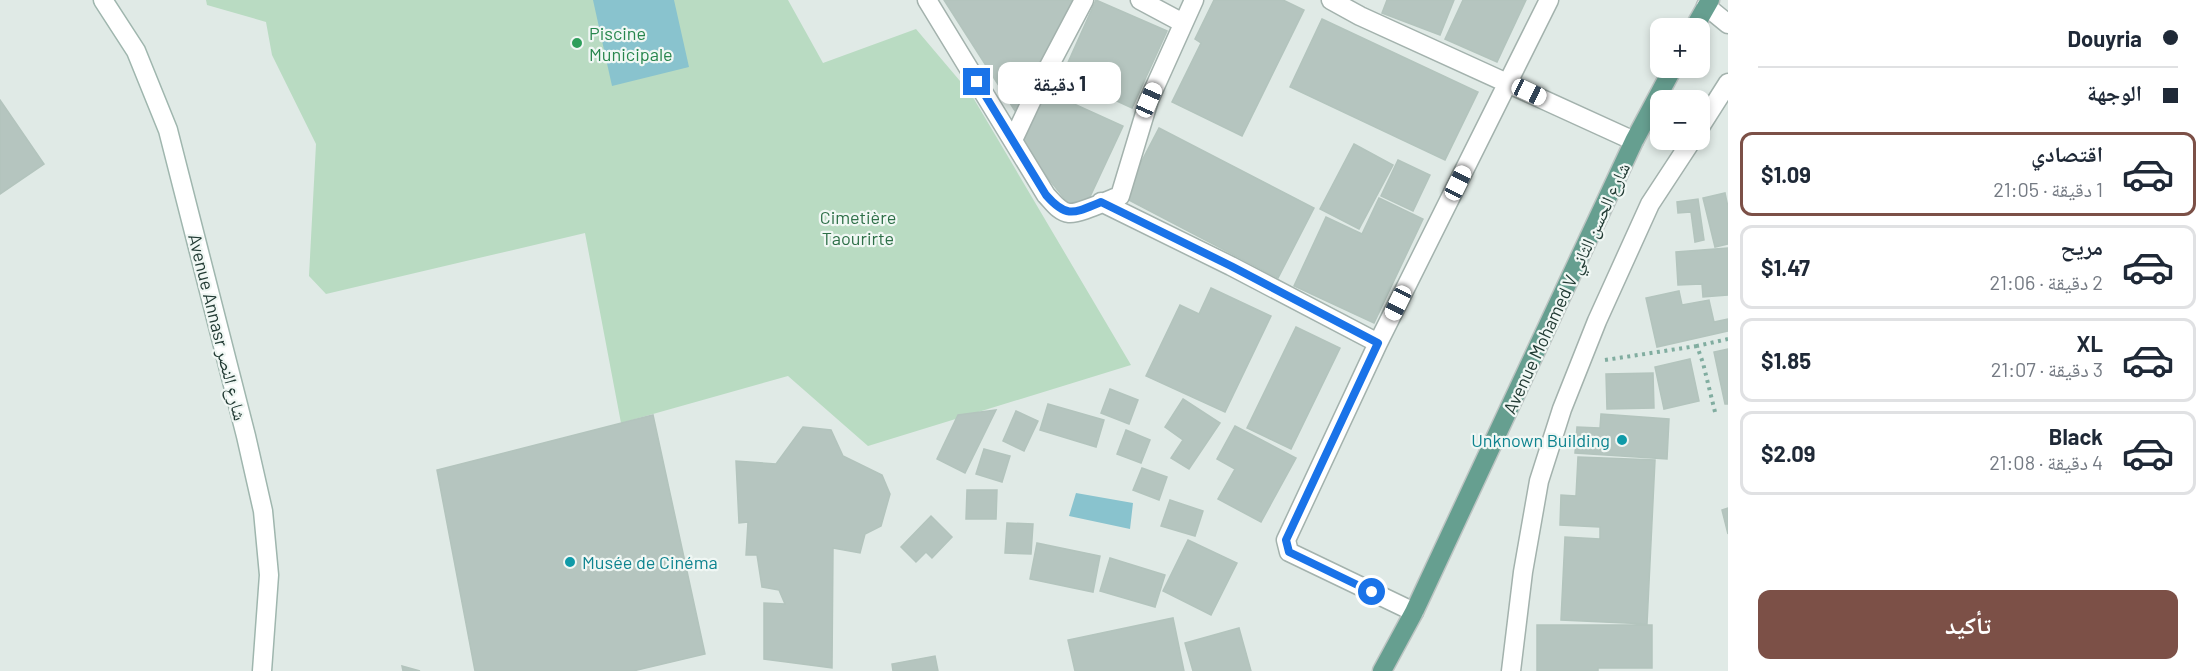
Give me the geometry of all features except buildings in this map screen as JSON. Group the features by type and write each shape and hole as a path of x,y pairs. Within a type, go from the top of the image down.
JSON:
{"main road":[{"path":"1700,18 1708,3"},
{"name":"Avenue Mohamed V شارع الحسن الثاني","path":"1382,671 1414,612 1634,141 1668,78"}],"street":[{"name":"Avenue Annasr شارع النصر","path":"103,0 136,51 168,130 248,447 263,511 269,575 262,671"},
{"path":"927,0 1046,195 1058,208 1069,213 1078,212 1120,196 1149,100 1194,0"},
{"path":"1013,140 1084,0"},
{"path":"1140,0 1183,23"},
{"path":"1331,0 1360,16 1634,141"},
{"path":"1414,612 1289,552 1286,540 1378,343 1549,0"},
{"path":"1708,3 1728,24"},
{"path":"1710,111 1728,82"},
{"path":"1511,671 1522,572 1539,481 1562,409 1597,321 1650,204 1685,150"},
{"path":"1101,202 1231,266 1378,343"}],"path":[{"path":"1580,363 1697,346 1728,339"},
{"path":"1697,346 1715,412"}],"green space":[{"name":"Cimetière Taourirte","path":"206,0 788,0 823,63 916,29 971,94 1131,365 868,446 788,376 621,423 585,233 326,294 309,276 316,144 272,55 266,22 207,5"}],"water":[{"path":"593,0 674,0 689,67 612,86"},
{"path":"1076,493 1133,503 1130,529 1069,516"}],"place":[{"name":"Piscine Municipale","path":"577,43"},
{"name":"Unknown Building","path":"1622,440"},
{"name":"Musée de Cinéma","path":"570,562"}],"route":[{"path":"977,82 1046,195 1058,208 1069,213 1078,212 1101,202 1231,266 1378,343 1286,540 1289,552 1372,592"}]}
